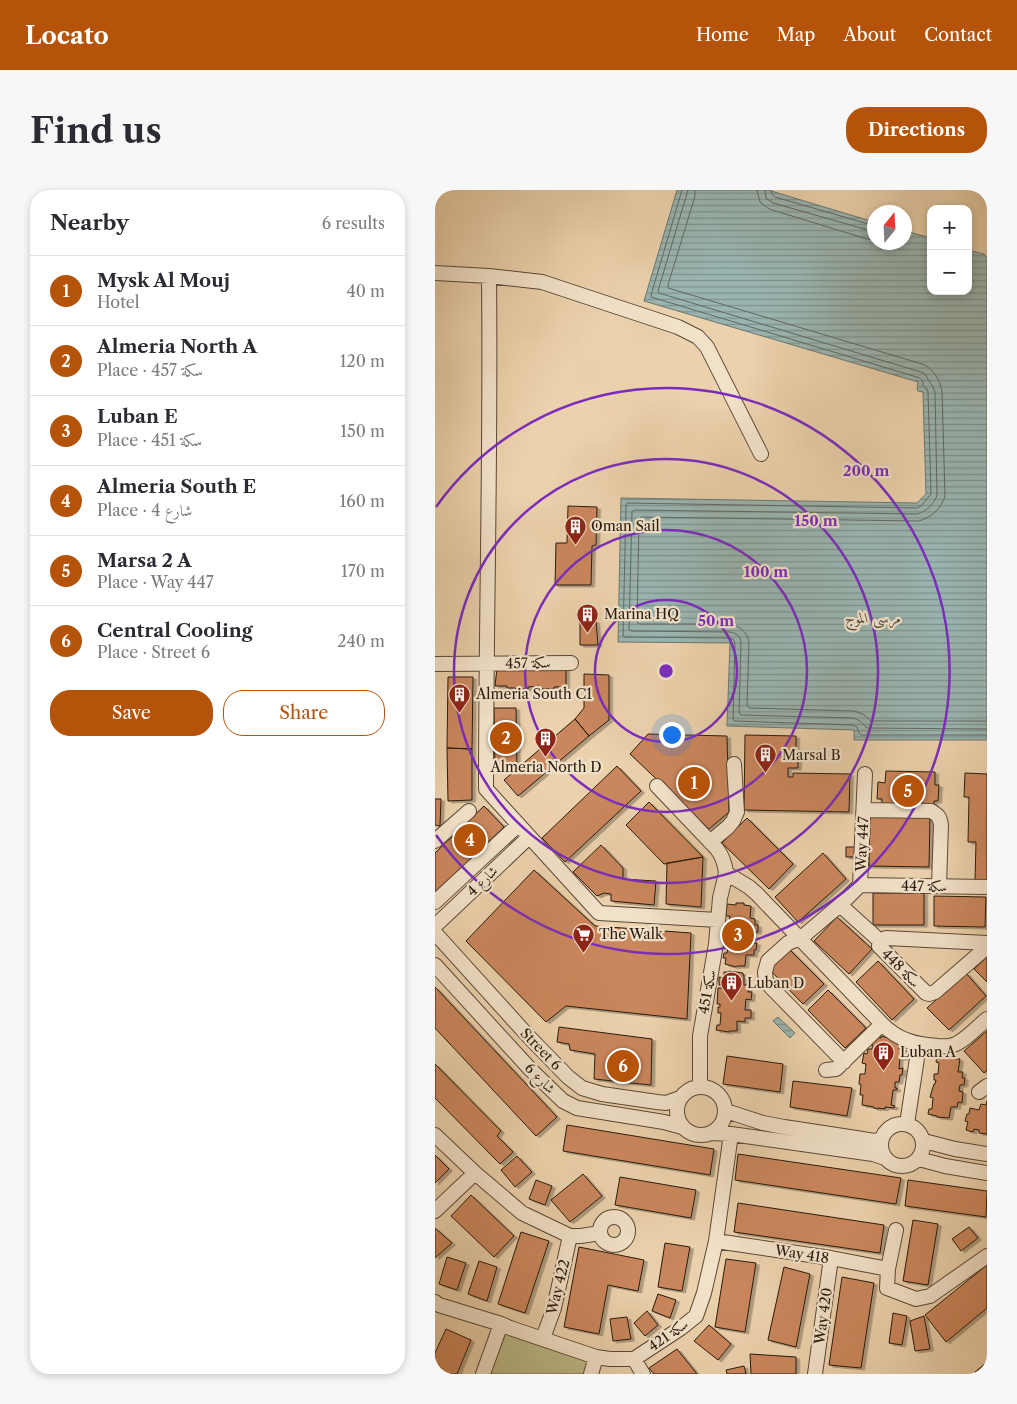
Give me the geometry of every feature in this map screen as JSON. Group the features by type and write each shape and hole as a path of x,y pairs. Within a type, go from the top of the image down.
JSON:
{"street":[{"path":"435,273 489,276 542,282 678,326 698,337 707,347 761,454"},
{"path":"486,664 490,487 489,276"},
{"name":"سكة 457","path":"435,664 571,663"},
{"name":"سكة 457","path":"486,664 486,790 599,913 717,920"},
{"path":"710,842 728,827 737,812 734,764"},
{"name":"Way 447","path":"844,1062 765,982 765,972 768,961 788,942 801,938 840,905 860,885 865,774"},
{"path":"657,786 721,855 725,861 726,873 749,887 894,1035 919,1045 953,1046 987,1019"},
{"path":"864,810 931,810 937,814 941,825 939,886"},
{"path":"435,842 469,811"},
{"name":"شارع 4","path":"435,902 518,825"},
{"name":"شارع 4","path":"435,926 529,837"},
{"name":"سكة 451","path":"700,1086 700,1036 716,944 720,898 726,873"},
{"name":"سكة 447","path":"860,885 987,887"},
{"path":"720,898 730,892 749,887"},
{"path":"840,905 880,941"},
{"name":"Street 6","path":"435,933 529,1037 568,1077 582,1088 602,1094 657,1102 667,1103 679,1098"},
{"name":"سكة 448","path":"886,938 987,945 935,992 929,994 879,948 880,941 886,938"},
{"name":"شارع 6","path":"435,965 530,1069 563,1101 577,1108 664,1122 682,1127"},
{"path":"826,1070 836,1069 882,1024"},
{"path":"907,1124 919,1045"},
{"path":"700,1086 713,1089 718,1093 725,1105 725,1112 722,1124 717,1130 704,1135 696,1135 682,1127 676,1113 679,1098 688,1090 700,1086"},
{"path":"725,1112 784,1127 865,1140 874,1141 882,1139"},
{"path":"711,1133 731,1134 873,1154 885,1158 896,1165 908,1166 919,1159 924,1148 924,1141 918,1130 913,1126 901,1123 889,1128 882,1139 882,1152 885,1158"},
{"name":"سكة 421","path":"435,1302 439,1305 596,1356 610,1359 634,1358 681,1328 696,1316 704,1292 716,1241 731,1134"},
{"path":"435,1135 475,1173 522,1213 570,1236 600,1233"},
{"path":"924,1141 955,1149 987,1154"},
{"path":"919,1159 945,1166 987,1173"},
{"path":"435,1211 475,1173"},
{"path":"896,1230 888,1268 887,1288 916,1299 930,1296 987,1256"},
{"name":"Way 422","path":"543,1338 554,1308 570,1236"},
{"name":"Way 418","path":"716,1241 888,1268"},
{"name":"Way 420","path":"815,1374 831,1258"},
{"path":"483,1374 501,1324"},
{"path":"591,1374 596,1356"},
{"path":"634,1358 643,1374"}],"shaded area":[{"path":"505,1330 589,1359 584,1374 488,1374"}],"water":[{"name":"مرسى الموج","path":"677,190 768,190 867,220 867,250 912,250 912,233 927,237 927,295 972,295 972,251 984,254 987,258 987,740 854,740 854,730 727,726 730,643 618,642 621,498 917,503 926,494 923,392 918,391 918,382 644,301"},
{"path":"778,1017 795,1033 790,1038 773,1021"}],"building":[{"name":"Oman Sail","path":"568,506 597,507 596,545 592,546 591,585 555,585 556,543 567,543"},
{"name":"Marina HQ","path":"580,621 596,621 598,645 580,645"},
{"path":"497,668 566,668 566,691 562,691 562,687 540,689 540,686 528,687 528,689 515,689 507,688 507,686 495,686"},
{"path":"584,674 609,675 609,720 589,736 575,719 584,708"},
{"name":"Almeria South C1","path":"448,677 473,677 472,749 447,748"},
{"path":"494,708 516,708 517,768 495,768"},
{"name":"Almeria North D","path":"575,719 589,736 518,796 504,780"},
{"path":"648,734 727,736 729,812 709,829 630,754"},
{"name":"Marsal B","path":"745,735 796,736 798,768 788,768 788,777 793,777 793,773 850,774 849,812 744,810"},
{"path":"447,748 472,749 472,800 448,801"},
{"path":"617,766 641,791 565,862 542,838"},
{"path":"886,771 935,772 935,785 939,785 938,801 934,801 934,806 922,805 923,798 895,797 895,804 882,804 882,799 877,799 878,782 885,783"},
{"path":"965,773 987,774 987,881 975,880 976,842 968,842 969,797 964,797"},
{"path":"435,799 441,799 440,826 435,825"},
{"path":"649,802 703,857 664,864 626,825"},
{"path":"484,806 504,827 435,893 435,853"},
{"path":"870,813 930,815 929,867 869,866"},
{"path":"747,818 793,864 769,889 722,843"},
{"path":"601,845 623,868 623,879 656,881 654,905 611,901 611,894 604,893 597,896 573,872"},
{"path":"846,847 855,847 854,857 846,857"},
{"path":"823,853 846,879 798,922 775,897"},
{"path":"703,857 701,907 666,904 667,863"},
{"name":"The Walk","path":"534,870 595,926 691,933 687,1019 566,1006 546,1022 466,941"},
{"path":"873,893 924,893 924,925 873,925"},
{"path":"934,896 986,897 985,927 934,926"},
{"path":"736,903 744,903 744,905 751,906 750,918 755,919 755,925 758,925 758,932 752,932 752,943 757,943 754,955 746,955 745,966 736,967 725,964 726,958 723,958 728,948 724,947 724,940 727,940 727,937 723,937 725,922 729,922 730,916 726,916 727,904 736,905"},
{"path":"837,917 872,949 849,974 814,941"},
{"path":"786,946 824,984 803,1004 767,967"},
{"path":"987,957 987,982 974,969"},
{"path":"878,961 914,999 892,1020 856,982"},
{"name":"Luban D","path":"724,972 743,973 744,985 749,985 748,992 752,992 751,1000 746,999 745,1010 751,1010 751,1018 745,1018 745,1022 737,1021 737,1031 729,1032 716,1030 717,1025 720,1025 721,1013 718,1013 720,1004 717,1004 718,988 723,988 723,985 719,985 719,977 724,978"},
{"path":"966,973 986,996 949,1030 927,1008"},
{"path":"435,987 557,1117 536,1136 435,1028"},
{"path":"828,990 866,1028 845,1048 808,1010"},
{"path":"559,1027 652,1039 651,1085 594,1079 595,1054 570,1050 569,1044 557,1042"},
{"path":"987,1031 987,1070 984,1073 964,1051"},
{"name":"Luban A","path":"881,1036 900,1041 899,1049 906,1050 905,1058 900,1058 899,1069 903,1068 902,1075 900,1075 899,1082 895,1082 897,1090 893,1090 891,1105 895,1106 894,1108 885,1107 885,1109 878,1109 862,1105 863,1095 860,1095 860,1074 865,1074 866,1064 862,1063 864,1053 867,1054 868,1049 872,1049 873,1037 881,1038"},
{"path":"947,1055 955,1056 954,1059 960,1059 958,1072 963,1072 962,1078 965,1078 964,1085 960,1085 959,1091 963,1092 962,1103 958,1102 957,1107 951,1107 949,1118 928,1114 929,1109 932,1109 933,1098 930,1097 936,1080 934,1080 934,1074 938,1074 939,1063 936,1062 937,1056 947,1058"},
{"path":"727,1056 783,1064 780,1092 723,1084"},
{"path":"435,1064 501,1131 497,1136 513,1152 500,1164 435,1098"},
{"path":"793,1081 852,1088 847,1116 790,1107"},
{"path":"987,1101 987,1134 979,1133 979,1130 974,1129 973,1132 966,1130 968,1122 965,1121 970,1108 979,1110 981,1104 986,1105"},
{"path":"567,1125 714,1149 710,1175 563,1151"},
{"path":"738,1154 901,1178 896,1204 735,1180"},
{"path":"435,1155 449,1169 435,1183"},
{"path":"517,1156 532,1172 515,1187 501,1170"},
{"path":"583,1174 602,1196 570,1222 551,1200"},
{"path":"620,1177 696,1190 691,1218 615,1205"},
{"path":"536,1180 552,1186 545,1205 529,1199"},
{"path":"908,1180 987,1191 986,1217 905,1206"},
{"path":"471,1195 514,1236 494,1257 451,1216"},
{"path":"738,1203 884,1225 880,1253 734,1232"},
{"path":"913,1220 938,1224 928,1285 903,1281"},
{"path":"969,1227 978,1238 961,1251 952,1239"},
{"path":"435,1228 452,1243 435,1258"},
{"path":"521,1232 549,1241 525,1313 498,1304"},
{"path":"665,1243 690,1247 682,1291 658,1287"},
{"path":"579,1247 644,1260 638,1291 608,1285 599,1334 564,1327"},
{"path":"447,1257 466,1263 457,1290 439,1284"},
{"path":"726,1259 756,1263 745,1332 715,1327"},
{"path":"479,1261 497,1267 487,1301 468,1294"},
{"path":"987,1265 987,1308 946,1342 925,1315"},
{"path":"784,1267 810,1274 796,1347 768,1340"},
{"path":"842,1277 874,1283 861,1368 829,1365"},
{"path":"658,1294 676,1300 670,1318 652,1311"},
{"path":"647,1311 658,1325 645,1336 634,1323"},
{"path":"893,1313 907,1316 902,1345 889,1343"},
{"path":"924,1316 930,1349 915,1351 910,1321"},
{"path":"627,1317 631,1339 613,1341 610,1319"},
{"path":"709,1325 731,1344 718,1360 694,1341"},
{"path":"446,1329 471,1340 457,1374 435,1374 435,1353"},
{"path":"677,1349 697,1374 654,1374 649,1368"},
{"path":"750,1354 796,1357 796,1374 751,1374"},
{"path":"987,1362 987,1374 977,1374 975,1372"},
{"path":"744,1366 746,1374 727,1374 726,1370"}],"place":[{"name":"Oman Sail","path":"575,545"},
{"name":"Marina HQ","path":"588,633"},
{"name":"Almeria South C1","path":"460,713"},
{"name":"Almeria North A","path":"506,738"},
{"name":"Almeria North D","path":"546,758"},
{"name":"Marsal B","path":"766,774"},
{"name":"Mysk Al Mouj","path":"694,783"},
{"name":"Marsa 2 A","path":"908,791"},
{"name":"Almeria South E","path":"470,840"},
{"name":"Luban E","path":"738,935"},
{"name":"The Walk","path":"583,953"},
{"name":"Luban D","path":"731,1002"},
{"name":"Central Cooling","path":"623,1066"},
{"name":"Luban A","path":"884,1071"}]}
